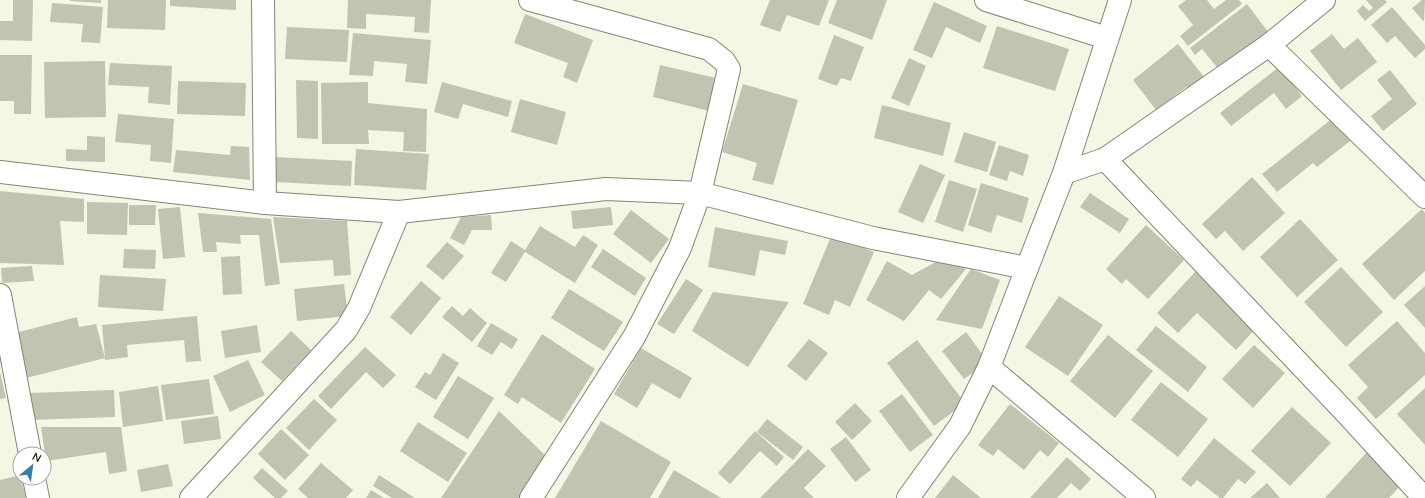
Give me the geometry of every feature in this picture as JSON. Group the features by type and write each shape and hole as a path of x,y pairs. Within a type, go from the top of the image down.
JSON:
{"street":[{"path":"263,0 265,203"},
{"path":"530,0 709,50 724,61 729,69 700,193 680,248 634,337 531,498"},
{"path":"986,0 1107,38"},
{"path":"908,498 960,426 989,367 1064,173 1120,0"},
{"path":"1064,173 1105,159 1269,45 1324,0"},
{"path":"1269,45 1425,197"},
{"path":"1105,159 1347,414 1424,498"},
{"path":"0,172 265,203 399,212 606,189 700,193 873,238 1026,268"},
{"path":"191,498 346,330 359,308 399,212"},
{"path":"0,295 28,446"},
{"path":"989,367 1144,498"},
{"path":"36,486 38,498"}],"building":[{"path":"13,0 33,0 32,41 0,40 0,21 13,21"},
{"path":"101,0 101,3 70,1"},
{"path":"108,0 166,0 165,30 107,28"},
{"path":"170,0 236,0 236,10 170,6"},
{"path":"348,0 431,0 429,33 414,32 415,17 366,14 366,29 347,28"},
{"path":"770,0 829,0 819,26 787,15 780,32 760,25"},
{"path":"837,0 887,0 872,40 828,23"},
{"path":"1186,0 1207,0 1214,9 1226,0 1239,0 1242,4 1188,46 1180,36 1193,25 1178,6"},
{"path":"1366,0 1385,0 1387,2 1365,21 1357,11 1363,5 1369,11 1373,8"},
{"path":"1422,0 1425,0 1424,22 1412,8"},
{"path":"934,2 987,26 980,43 946,27 932,58 913,50"},
{"path":"52,3 103,7 100,43 81,42 83,24 50,22"},
{"path":"1247,4 1269,33 1220,71 1202,49 1195,55 1190,48"},
{"path":"1392,7 1425,45 1425,49 1415,58 1395,36 1387,43 1371,25"},
{"path":"525,14 593,40 577,83 563,77 568,63 514,43"},
{"path":"997,26 1069,49 1055,91 983,68"},
{"path":"287,27 349,30 347,62 285,59"},
{"path":"353,33 431,40 427,84 405,82 407,64 374,61 373,76 349,75"},
{"path":"1332,34 1344,49 1358,38 1377,62 1341,90 1310,51"},
{"path":"834,35 864,47 851,81 841,78 837,86 818,79"},
{"path":"1178,44 1208,82 1192,94 1186,87 1156,110 1133,80"},
{"path":"0,55 32,55 31,114 14,114 14,101 0,101"},
{"path":"909,58 926,66 909,106 891,98"},
{"path":"105,61 106,117 45,118 44,62"},
{"path":"110,63 172,66 170,105 148,103 149,87 108,85"},
{"path":"660,65 716,78 709,111 653,97"},
{"path":"1279,67 1302,96 1286,109 1274,93 1231,126 1220,113"},
{"path":"1390,70 1417,104 1383,131 1371,116 1392,99 1377,80"},
{"path":"296,80 318,81 318,139 297,138"},
{"path":"178,81 246,83 245,116 177,114"},
{"path":"368,82 368,103 427,109 426,152 403,151 404,132 368,130 369,144 322,144 321,83"},
{"path":"442,82 512,101 508,117 463,104 458,119 434,112"},
{"path":"743,84 798,100 773,185 752,180 757,163 722,152"},
{"path":"520,99 566,112 557,145 511,132"},
{"path":"882,105 951,123 943,156 874,138"},
{"path":"118,114 174,119 171,163 150,161 151,145 115,142"},
{"path":"1333,118 1350,141 1317,167 1313,163 1277,192 1262,174"},
{"path":"964,132 996,142 987,172 954,162"},
{"path":"87,136 105,137 105,162 66,161 66,149 87,150"},
{"path":"999,145 1029,155 1023,176 1010,171 1007,181 989,175"},
{"path":"231,146 249,147 250,180 173,172 176,150 230,155"},
{"path":"356,149 429,154 426,190 354,185"},
{"path":"275,157 352,161 351,186 274,182"},
{"path":"920,164 945,175 923,223 898,212"},
{"path":"1252,177 1285,213 1243,251 1225,231 1216,239 1202,224"},
{"path":"949,180 977,189 963,232 935,222"},
{"path":"981,183 1029,198 1022,223 997,215 991,233 968,225"},
{"path":"0,191 84,199 84,222 60,221 64,265 0,263"},
{"path":"1090,193 1129,219 1120,233 1080,207"},
{"path":"87,202 128,203 127,235 87,234"},
{"path":"129,205 156,205 155,225 129,225"},
{"path":"180,207 185,257 163,259 158,209"},
{"path":"611,207 613,225 573,229 571,211"},
{"path":"1422,209 1425,213 1425,271 1394,300 1362,264"},
{"path":"631,210 669,239 651,263 613,234"},
{"path":"198,213 271,219 280,284 265,286 259,235 240,235 241,244 216,242 217,252 203,252"},
{"path":"491,215 492,230 472,230 464,245 450,238 461,217"},
{"path":"273,217 347,221 351,275 334,276 333,260 280,263"},
{"path":"1300,219 1338,260 1297,297 1260,257"},
{"path":"1146,225 1184,260 1148,299 1126,279 1122,284 1106,269"},
{"path":"540,226 575,247 583,235 598,245 575,283 525,252 506,282 491,273 511,241 525,250"},
{"path":"715,227 788,241 785,255 760,250 755,276 708,267"},
{"path":"832,234 874,252 850,307 835,300 829,315 803,304"},
{"path":"447,242 464,256 443,280 426,266"},
{"path":"124,249 156,250 155,269 123,268"},
{"path":"603,249 646,278 635,296 591,267"},
{"path":"240,256 242,294 223,295 221,257"},
{"path":"941,259 966,269 941,299 929,290 904,321 866,300 887,261 912,275"},
{"path":"32,266 34,281 2,283 1,268"},
{"path":"1341,267 1383,312 1346,347 1304,302"},
{"path":"971,269 1000,280 982,329 936,320"},
{"path":"1196,271 1256,328 1236,350 1197,313 1178,333 1157,313"},
{"path":"100,275 166,279 163,311 98,307"},
{"path":"686,279 703,290 674,334 657,324"},
{"path":"421,281 441,298 411,335 390,317"},
{"path":"344,284 348,316 297,321 294,289"},
{"path":"1425,286 1425,328 1404,305"},
{"path":"569,289 623,322 604,351 551,318"},
{"path":"713,292 789,302 748,367 692,331"},
{"path":"1059,296 1103,325 1068,376 1025,347"},
{"path":"452,306 463,316 470,308 487,323 472,342 442,317"},
{"path":"197,316 201,361 186,362 184,340 127,345 128,357 105,360 102,325"},
{"path":"77,317 79,327 96,324 105,358 26,378 15,333"},
{"path":"1397,321 1425,353 1425,375 1376,419 1357,398 1368,387 1348,365"},
{"path":"491,323 518,339 512,349 501,342 492,355 477,346"},
{"path":"257,325 261,352 225,358 221,331"},
{"path":"1156,326 1207,367 1188,392 1136,350"},
{"path":"291,331 311,350 282,381 261,362"},
{"path":"966,332 988,362 964,379 942,351"},
{"path":"542,334 595,369 561,423 522,397 518,404 504,395"},
{"path":"1108,335 1153,371 1115,418 1070,381"},
{"path":"809,339 828,353 806,381 787,366"},
{"path":"917,340 965,403 934,426 887,363"},
{"path":"1254,345 1285,373 1253,408 1222,379"},
{"path":"365,347 396,375 383,388 366,372 331,409 318,396"},
{"path":"641,348 692,378 680,399 652,383 637,408 614,394"},
{"path":"443,353 459,363 436,400 415,387 425,372 430,375"},
{"path":"248,360 265,395 230,412 213,376"},
{"path":"0,372 6,398 0,399"},
{"path":"458,376 494,398 468,439 433,417"},
{"path":"209,379 214,414 166,420 161,385"},
{"path":"1161,382 1208,419 1178,457 1131,420"},
{"path":"158,386 163,421 123,427 119,392"},
{"path":"1425,388 1425,445 1397,414"},
{"path":"114,390 115,417 31,420 30,393"},
{"path":"902,394 933,435 910,452 879,411"},
{"path":"314,399 337,420 309,450 286,428"},
{"path":"855,403 872,421 852,440 835,422"},
{"path":"1010,404 1059,443 1048,457 1040,450 1024,470 998,449 993,456 978,445"},
{"path":"1292,407 1331,443 1290,486 1251,451"},
{"path":"499,411 545,455 519,498 441,498"},
{"path":"218,416 221,439 184,444 181,421"},
{"path":"767,419 803,447 793,460 757,432"},
{"path":"601,421 671,462 650,498 555,498"},
{"path":"418,422 467,453 448,482 400,451"},
{"path":"41,427 121,427 127,471 109,474 106,452 52,460 52,446 44,446"},
{"path":"281,429 309,455 285,480 258,454"},
{"path":"755,431 784,457 777,466 760,451 730,484 718,473"},
{"path":"846,437 871,470 855,482 830,449"},
{"path":"1214,438 1256,472 1245,484 1238,479 1223,498 1220,498 1197,480 1191,487 1181,479"},
{"path":"808,449 826,466 804,488 814,498 760,498"},
{"path":"1368,451 1403,483 1389,498 1325,498"},
{"path":"1067,457 1091,479 1080,491 1071,483 1057,498 1030,498"},
{"path":"321,463 353,490 346,498 308,498 298,489"},
{"path":"168,464 173,486 141,492 137,470"},
{"path":"262,468 288,491 281,498 275,498 253,478"},
{"path":"674,470 721,498 658,498"},
{"path":"379,475 415,498 392,498 373,486"},
{"path":"953,475 981,498 935,498"},
{"path":"12,477 12,486 23,486 26,498 0,498 0,480"},
{"path":"1267,483 1280,498 1250,498"},
{"path":"371,490 384,498 366,498"}]}
